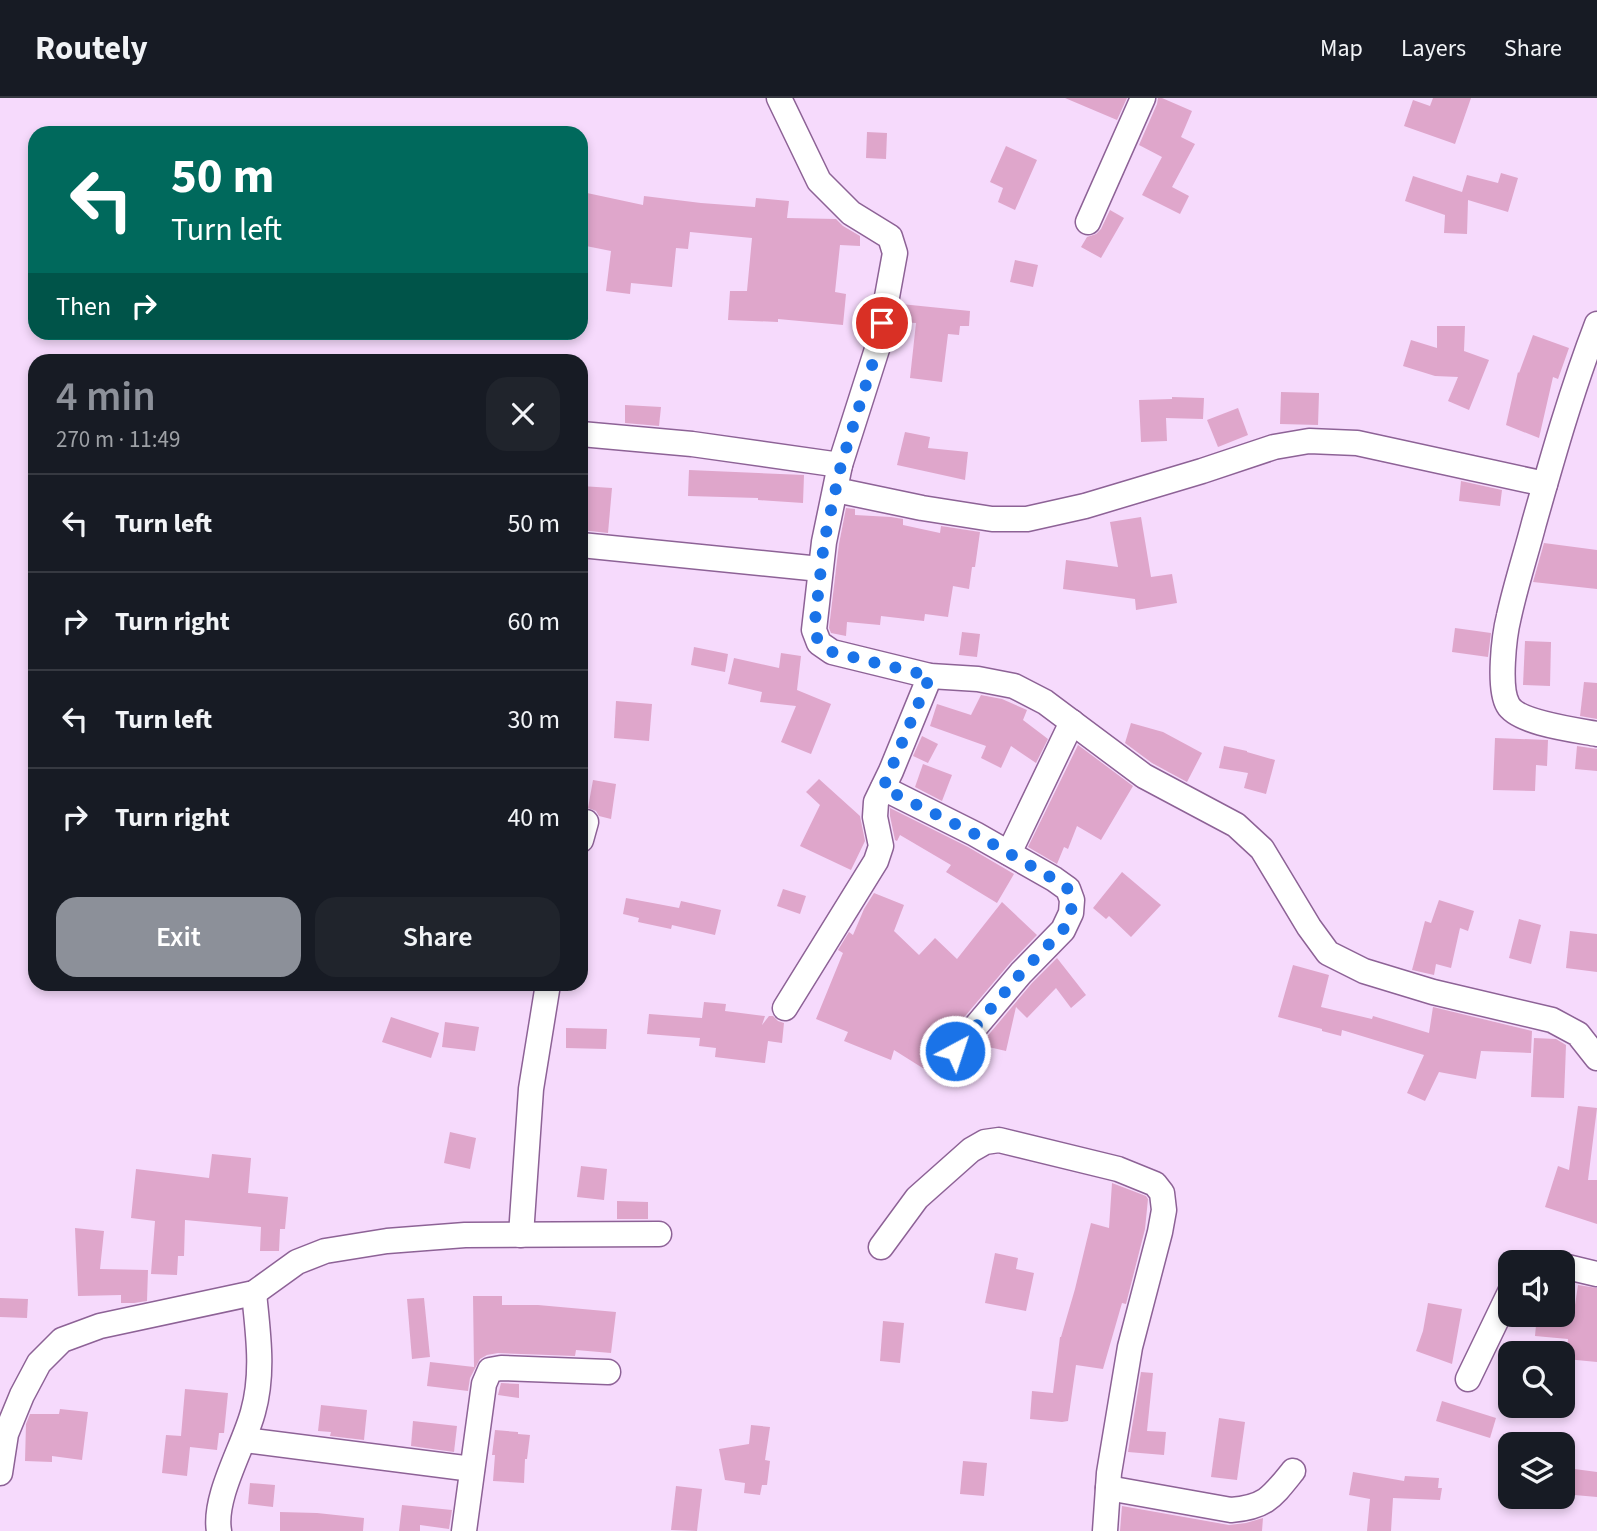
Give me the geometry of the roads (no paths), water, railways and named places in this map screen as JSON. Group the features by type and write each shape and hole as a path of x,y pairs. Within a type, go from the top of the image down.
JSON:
{"street":[{"path":"779,98 819,181 851,213 890,237 895,253 878,346 841,465 824,542 814,630 819,643 832,652 930,676 978,679 1014,686 1045,702 1144,776 1236,825 1262,849 1309,927 1328,953 1364,971 1433,992 1552,1020 1578,1034 1597,1058"},
{"path":"1088,222 1143,98"},
{"path":"1597,324 1545,484 1508,618 1503,666 1503,692 1508,708 1527,720 1597,734"},
{"path":"588,435 692,444 841,465"},
{"path":"836,490 957,514 992,519 1027,519 1085,506 1274,447 1309,441 1357,443 1545,484"},
{"path":"588,546 821,569"},
{"path":"785,1008 876,861 881,846 875,817 876,802 930,676"},
{"path":"1009,853 1072,722"},
{"path":"883,788 975,834 1054,879 1068,889 1072,900 1071,913 1063,930 1021,973 955,1051"},
{"path":"521,1235 531,1089 547,991"},
{"path":"881,1247 917,1198 971,1150 985,1142 999,1140 1118,1169 1155,1184 1162,1193 1164,1210 1130,1346 1108,1488 1105,1531"},
{"path":"0,1473 6,1434 39,1363 62,1340 100,1326 254,1293 297,1262 326,1251 387,1241 465,1235 659,1234"},
{"path":"1575,1269 1597,1274"},
{"path":"219,1531 223,1494 254,1410 261,1357 254,1293"},
{"path":"1468,1379 1498,1317"},
{"path":"464,1531 484,1384 490,1370 501,1368 608,1372"},
{"path":"245,1440 472,1469"},
{"path":"1108,1488 1231,1510 1249,1509 1271,1497 1293,1471"}]}
